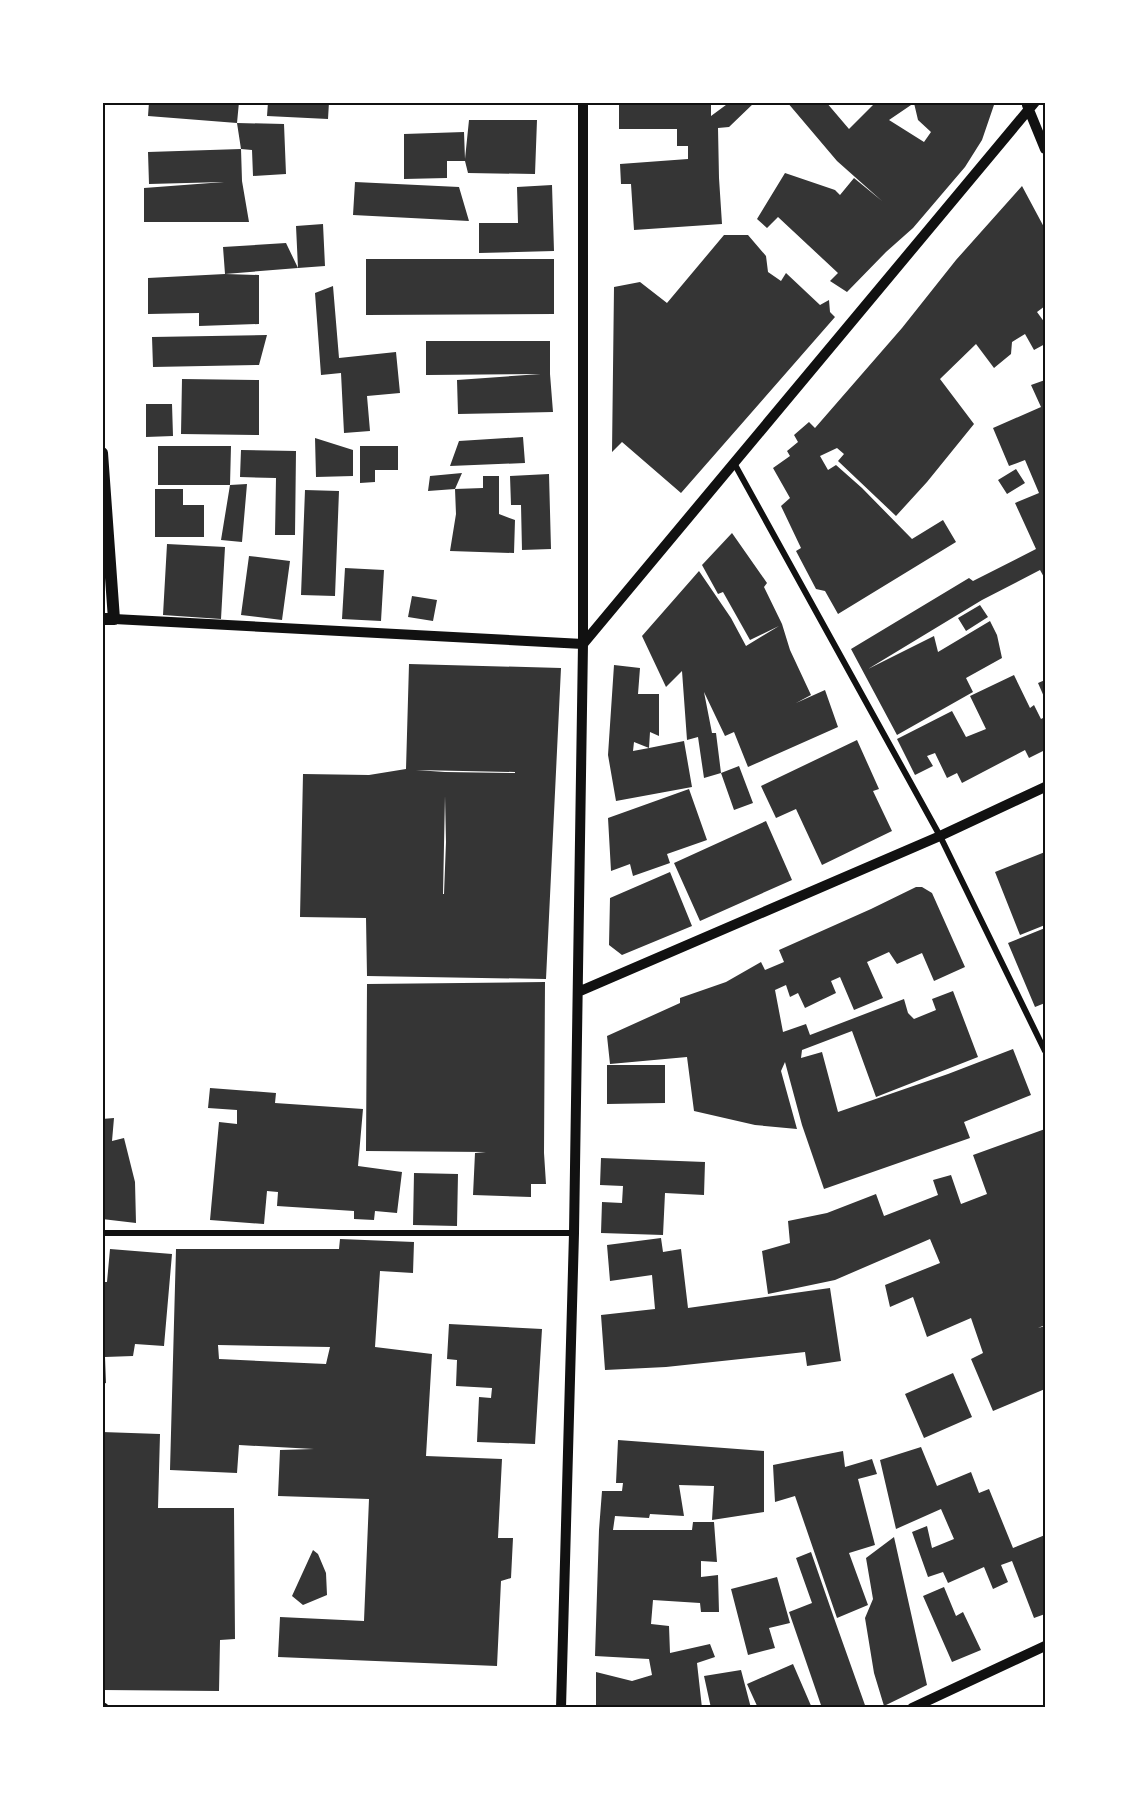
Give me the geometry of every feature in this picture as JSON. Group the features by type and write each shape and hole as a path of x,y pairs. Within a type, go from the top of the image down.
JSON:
{"main road":[{"path":"102,453 108,619"}],"street":[{"path":"561,1708 574,1233 583,644 583,102"},
{"path":"583,644 1030,104"},
{"path":"1030,104 1045,149"},
{"path":"734,463 940,836 1045,1051"},
{"path":"108,619 583,644"},
{"path":"578,992 940,836 1045,787"},
{"path":"102,1233 574,1233"},
{"path":"912,1708 1045,1647"}],"building":[{"path":"149,102 239,102 237,123 148,116"},
{"path":"268,102 329,102 328,119 267,116"},
{"path":"619,102 711,102 711,116 730,102 755,102 729,127 718,128 722,224 634,230 631,184 621,184 620,164 688,159 688,146 677,146 677,129 619,129"},
{"path":"787,102 826,102 849,129 876,102 995,102 982,140 965,167 913,228 847,292 830,281 838,273 778,217 767,228 757,219 785,173 835,190 840,195 854,178 882,201 837,161","holes":["914,103 918,120 931,132 924,142 889,120"]},
{"path":"469,120 537,120 535,174 468,173 465,161 447,161 447,178 404,179 404,134 464,132 465,159"},
{"path":"237,123 284,124 286,174 253,176 252,150 241,149"},
{"path":"241,149 242,181 249,222 144,222 144,188 224,182 149,184 148,152"},
{"path":"355,182 459,187 469,221 353,215"},
{"path":"552,185 554,251 479,253 479,223 518,223 517,187"},
{"path":"1022,186 1045,229 1045,306 1037,312 1045,323 1045,344 1034,350 1025,334 1012,342 1011,354 994,368 976,344 940,379 974,424 896,516 838,461 844,454 837,448 820,456 828,470 836,465 912,539 943,520 956,542 838,614 825,591 816,589 796,551 801,548 781,506 790,498 773,468 790,456 787,451 798,442 794,435 809,422 815,428 902,328 956,260"},
{"path":"323,224 325,266 298,268 296,226"},
{"path":"724,235 748,235 766,256 768,272 781,281 786,273 820,305 829,300 830,312 835,317 681,493 622,442 612,452 614,287 640,282 667,303"},
{"path":"286,243 298,268 225,274 223,247"},
{"path":"366,259 554,259 554,314 366,315"},
{"path":"225,274 259,275 259,324 199,326 199,313 148,314 148,278"},
{"path":"333,286 339,358 396,352 400,393 367,396 370,431 344,433 341,373 321,375 315,293"},
{"path":"267,335 259,365 153,367 152,337"},
{"path":"426,341 550,341 553,412 458,414 457,380 541,374 426,375"},
{"path":"182,379 259,380 259,435 181,434"},
{"path":"1045,380 1045,579 1040,570 982,600 868,669 934,636 938,652 990,621 997,635 1002,658 966,678 973,692 897,735 851,649 969,578 973,581 1036,549 1015,503 1039,493 1025,460 1009,466 993,428 1041,407 1031,385"},
{"path":"146,404 172,404 173,436 146,437"},
{"path":"523,437 525,463 450,466 459,441"},
{"path":"315,438 353,450 353,476 316,477"},
{"path":"158,446 231,446 230,485 158,485"},
{"path":"360,446 398,446 398,470 375,470 375,482 360,483"},
{"path":"241,450 296,451 295,535 275,535 276,478 240,477"},
{"path":"1016,469 1025,483 1007,494 998,480"},
{"path":"462,473 455,489 428,491 430,476"},
{"path":"549,474 551,549 522,550 521,505 511,505 510,476"},
{"path":"483,476 499,476 499,514 515,520 514,553 450,551 456,514 455,489 483,488"},
{"path":"247,484 242,542 221,540 230,485"},
{"path":"155,489 183,489 183,505 204,505 204,537 155,537"},
{"path":"305,490 339,491 335,596 301,595"},
{"path":"732,533 767,583 764,587 811,695 796,703 825,690 838,727 748,767 734,732 725,736 704,692 712,733 716,733 721,773 704,778 698,737 687,740 682,671 666,687 642,636 699,571 731,618 746,646 779,626 750,640 723,592 718,594 702,565"},
{"path":"167,544 225,547 221,619 163,615"},
{"path":"249,556 290,561 282,620 241,615"},
{"path":"345,568 384,570 381,621 342,619"},
{"path":"412,596 437,600 433,621 408,617"},
{"path":"980,605 988,617 966,631 958,618"},
{"path":"409,664 561,668 546,979 367,976 366,918 300,917 303,774 369,775 406,769","holes":["416,770 515,772 515,773 445,772","445,796 446,842 443,894"]},
{"path":"614,665 640,668 638,694 659,694 659,736 650,732 649,748 684,741 692,787 616,801 608,755","holes":["634,742 649,748 633,751"]},
{"path":"1014,675 1030,708 1034,705 1041,719 1045,717 1045,750 1029,758 1025,750 962,783 957,773 947,778 935,753 927,756 933,766 915,775 897,739 952,711 966,737 986,729 970,696"},
{"path":"1045,680 1045,699 1038,683"},
{"path":"857,740 879,789 873,791 892,831 822,865 796,809 776,818 761,786"},
{"path":"739,766 753,803 734,810 721,773"},
{"path":"689,789 707,840 667,854 670,863 633,876 630,864 611,871 608,818"},
{"path":"766,821 792,880 700,921 674,863"},
{"path":"1045,852 1045,925 1020,935 995,872"},
{"path":"670,872 692,926 622,955 609,945 610,898"},
{"path":"916,887 922,887 932,893 965,967 934,981 922,953 897,964 889,952 867,962 883,998 854,1010 840,977 831,981 836,993 805,1008 798,993 790,997 786,985 775,990 783,1032 806,1024 810,1035 904,999 908,1013 914,1019 936,1010 932,999 953,991 978,1057 876,1097 852,1031 802,1050 801,1058 822,1052 838,1112 1013,1049 1031,1095 964,1122 970,1138 824,1189 802,1125 785,1062 781,1071 797,1129 755,1125 694,1111 687,1057 610,1064 607,1036 680,1003 680,998 726,982 761,962 765,970 784,962 779,950"},
{"path":"1045,928 1045,1003 1035,1007 1008,943"},
{"path":"545,982 544,1153 546,1184 531,1184 531,1197 473,1195 475,1153 486,1152 366,1151 367,984"},
{"path":"607,1065 665,1065 665,1103 607,1104"},
{"path":"210,1088 276,1093 275,1103 363,1109 358,1166 402,1172 397,1213 375,1211 374,1220 354,1219 354,1211 277,1206 278,1192 267,1191 264,1224 210,1220 219,1122 237,1124 237,1110 208,1108"},
{"path":"114,1118 112,1141 124,1138 135,1182 136,1223 102,1219 102,1119"},
{"path":"1045,1129 1045,1325 1038,1328 1045,1326 1045,1389 993,1411 971,1359 983,1353 971,1318 927,1337 913,1297 890,1307 885,1285 940,1263 930,1239 835,1280 768,1294 762,1251 790,1243 788,1221 827,1213 876,1194 884,1216 938,1195 933,1180 951,1175 961,1204 987,1194 973,1155"},
{"path":"601,1158 705,1162 704,1195 665,1193 663,1235 601,1233 602,1202 622,1203 623,1186 600,1185"},
{"path":"414,1173 458,1174 457,1226 413,1225"},
{"path":"661,1238 663,1252 681,1249 688,1308 830,1288 841,1361 807,1366 805,1352 666,1367 605,1370 601,1315 655,1309 652,1275 610,1281 607,1245"},
{"path":"340,1239 414,1242 413,1273 380,1271 375,1347 432,1354 426,1456 502,1459 498,1538 513,1538 511,1578 501,1581 497,1666 278,1657 280,1617 364,1621 369,1499 278,1496 280,1450 314,1449 239,1445 237,1473 170,1470 176,1249 339,1249","holes":["218,1345 330,1347 326,1364 219,1359"]},
{"path":"110,1249 172,1254 164,1346 135,1344 133,1356 105,1357 106,1383 102,1384 102,1282 107,1282"},
{"path":"449,1324 542,1329 535,1444 477,1442 479,1397 491,1398 492,1388 456,1386 457,1360 447,1359"},
{"path":"953,1373 972,1417 924,1438 905,1394"},
{"path":"102,1432 160,1434 158,1508 234,1508 235,1639 220,1640 219,1691 102,1690"},
{"path":"618,1440 764,1451 764,1512 712,1520 714,1486 679,1485 684,1516 650,1514 649,1518 615,1516 613,1530 692,1530 693,1522 714,1522 717,1562 701,1561 701,1577 718,1575 719,1612 701,1612 700,1603 653,1600 651,1624 669,1626 670,1653 710,1644 715,1657 697,1663 702,1708 596,1708 596,1672 632,1681 652,1675 649,1659 595,1656 602,1491 622,1491 623,1483 616,1483"},
{"path":"921,1447 937,1486 971,1472 979,1493 989,1489 1013,1548 1045,1535 1045,1614 1034,1618 1012,1561 1001,1565 1008,1582 993,1589 984,1567 948,1583 943,1572 928,1577 912,1532 927,1526 932,1548 954,1539 941,1509 896,1529 880,1460"},
{"path":"843,1451 845,1467 872,1459 877,1474 858,1479 875,1545 849,1553 868,1605 837,1618 795,1496 775,1502 773,1465"},
{"path":"894,1537 927,1685 884,1706 874,1673 865,1618 873,1599 866,1558"},
{"path":"313,1550 318,1554 326,1573 327,1595 303,1605 292,1596"},
{"path":"811,1552 866,1708 822,1708 789,1612 812,1603 796,1558"},
{"path":"777,1577 790,1623 769,1628 775,1648 748,1655 731,1589"},
{"path":"944,1587 956,1616 963,1612 981,1650 952,1662 923,1596"},
{"path":"793,1664 812,1708 758,1708 747,1684"},
{"path":"741,1670 751,1708 711,1708 704,1676"}]}
